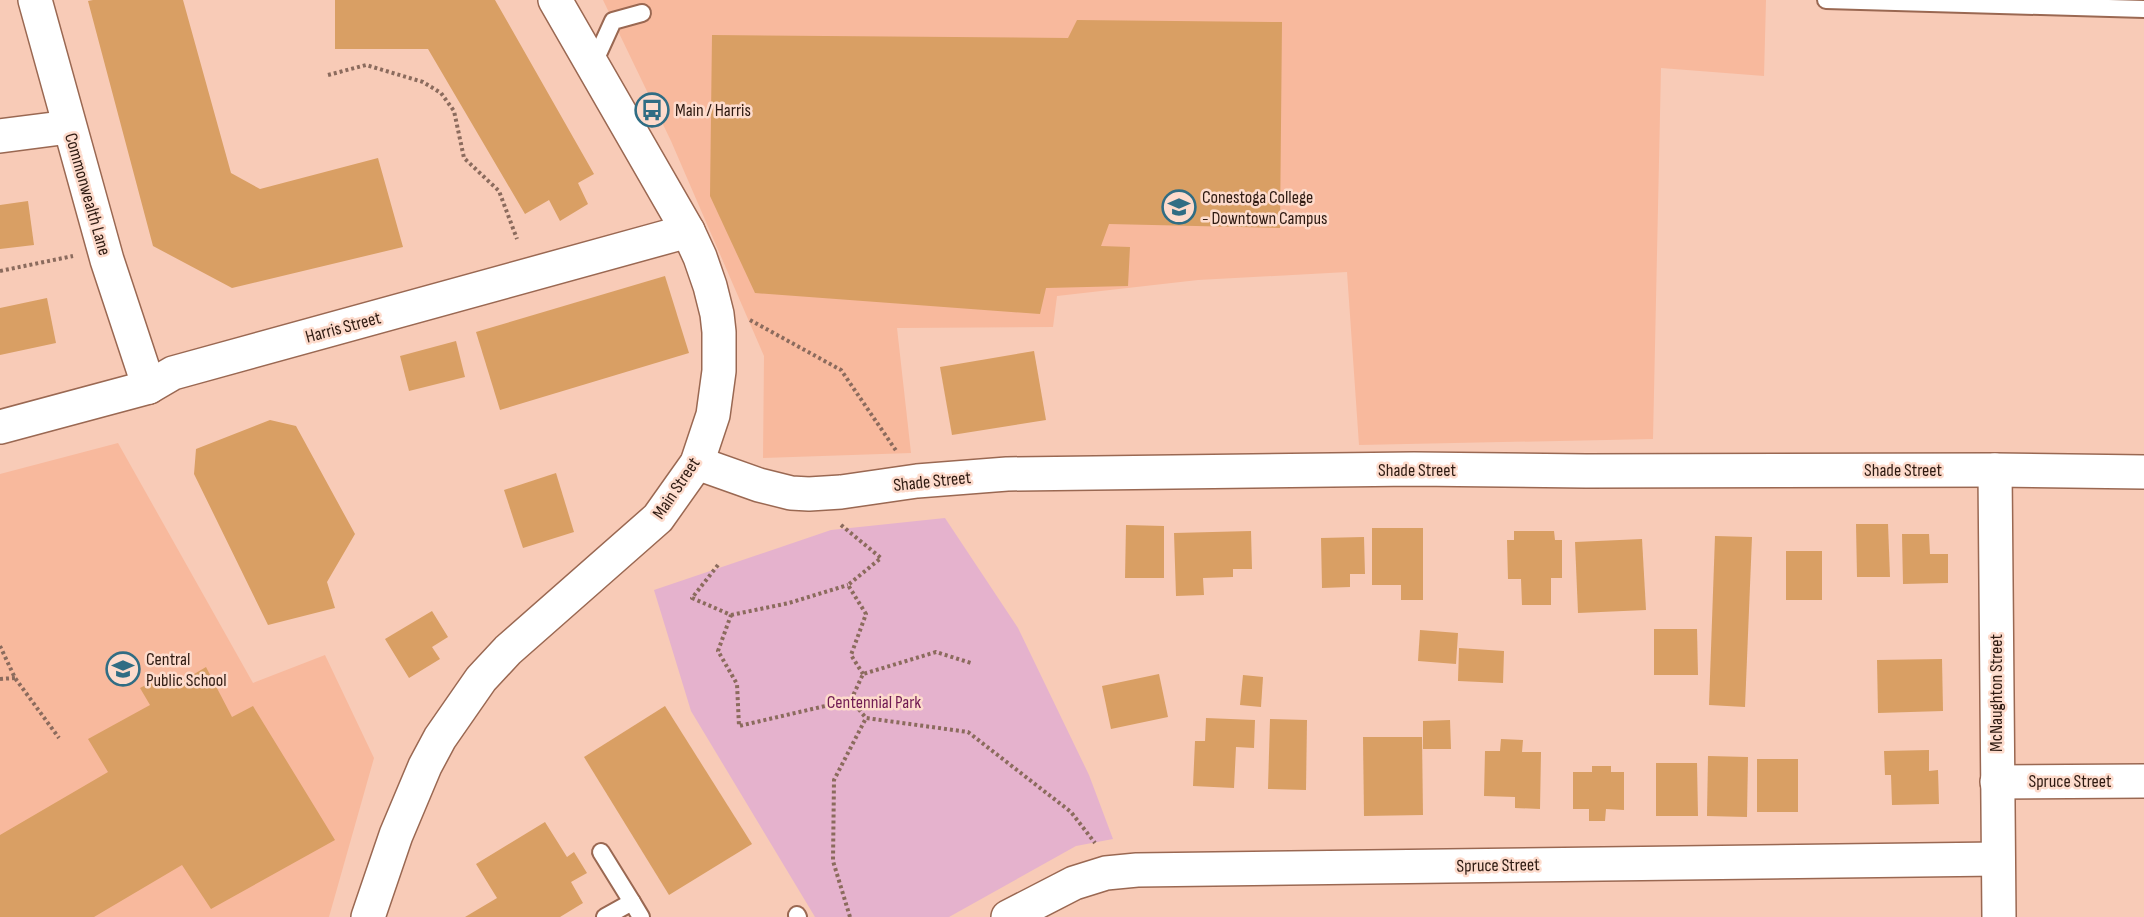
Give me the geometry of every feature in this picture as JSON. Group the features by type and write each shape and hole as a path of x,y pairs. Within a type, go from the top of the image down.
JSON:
{"street":[{"name":"Commonwealth Lane","path":"35,0 107,260 149,387"},
{"name":"Main Street","path":"368,917 396,835 425,766 440,738 481,679 524,635 658,519 697,463 713,416 719,371 717,315 700,257 688,231 555,0"},
{"path":"0,136 69,127"},
{"name":"Harris Street","path":"0,427 149,387 173,373 688,231"},
{"name":"Shade Street","path":"697,463 759,485 791,493 841,492 917,481 1007,474 1414,469 1652,472 1995,470 2144,472"},
{"name":"McNaughton Street","path":"1995,470 1999,917"},
{"name":"Spruce Street","path":"1997,782 2144,781"},
{"name":"Spruce Street","path":"1008,917 1074,883 1106,873 1137,870 1998,859"}],"lane":[{"path":"1826,0 2144,9"},
{"path":"593,65 613,21 642,13"},
{"path":"601,852 641,917"},
{"path":"605,917 632,902"}],"path":[{"path":"328,75 366,65 423,82 441,93 454,111 464,158 499,191 517,239"},
{"path":"0,271 73,256"},
{"path":"717,315 745,317 841,370 917,481"},
{"path":"718,565 692,598 731,615 789,603 848,585 881,558 841,525"},
{"path":"848,585 866,614 851,655 863,674"},
{"path":"731,615 718,651 737,684 739,726 851,700"},
{"path":"0,646 15,678 59,738"},
{"path":"851,700 863,674 936,652 971,663"},
{"path":"0,679 15,678"},
{"path":"851,700 866,718 968,732 1071,812 1096,846"},
{"path":"850,917 833,861 834,780 866,718"}],"shaded area":[{"name":"Conestoga College - Downtown Campus","path":"603,0 1766,0 1764,76 1661,68 1653,439 1359,445 1347,272 1198,280 1057,296 1053,327 897,328 911,453 763,458 764,356 671,141"},
{"name":"Central Public School","path":"118,443 253,683 325,655 374,758 329,917 0,917 0,474"}],"green space":[{"name":"Centennial Park","path":"945,518 1018,628 1089,775 1113,839 1076,846 949,917 815,917 691,711 654,590 831,530"}],"building":[{"path":"183,0 231,173 260,189 378,158 403,247 232,288 153,246 88,1"},
{"path":"335,0 495,0 594,174 578,183 588,204 560,221 549,200 525,214 428,49 335,49"},
{"path":"1077,20 1282,22 1280,228 1109,224 1101,246 1130,247 1128,286 1046,288 1040,314 755,293 710,196 712,35 1068,38"},
{"path":"28,201 34,245 0,249 0,205"},
{"path":"665,276 689,353 500,410 476,332"},
{"path":"47,298 56,343 0,355 0,308"},
{"path":"456,341 465,377 409,391 400,356"},
{"path":"1034,351 1046,420 952,435 940,367"},
{"path":"270,420 296,426 355,534 327,582 335,608 268,625 194,474 196,449"},
{"path":"556,473 574,532 523,548 504,490"},
{"path":"1856,524 1888,524 1890,577 1857,577"},
{"path":"1126,525 1164,526 1164,578 1125,578"},
{"path":"1372,528 1423,528 1423,600 1401,600 1401,585 1372,585"},
{"path":"1251,531 1252,569 1233,569 1233,577 1203,578 1204,595 1176,596 1174,533"},
{"path":"1514,531 1554,531 1555,540 1562,540 1562,578 1551,578 1551,605 1522,605 1521,579 1508,579 1507,540 1514,540"},
{"path":"1902,534 1929,534 1930,554 1948,554 1948,583 1903,584"},
{"path":"1715,536 1752,537 1745,707 1709,705"},
{"path":"1364,537 1365,574 1350,574 1350,587 1322,588 1321,538"},
{"path":"1642,539 1646,610 1578,613 1575,542"},
{"path":"1786,551 1822,551 1822,600 1786,600"},
{"path":"432,611 448,637 432,647 440,659 409,678 385,639"},
{"path":"1654,629 1697,629 1698,675 1654,675"},
{"path":"1420,630 1458,633 1456,664 1418,661"},
{"path":"1459,648 1504,651 1503,683 1458,681"},
{"path":"1942,659 1943,711 1878,713 1877,660"},
{"path":"206,667 232,717 253,706 335,840 211,909 182,865 94,917 0,917 0,835 108,772 88,739 150,705 140,688 161,677 169,689"},
{"path":"1159,674 1168,717 1111,729 1102,686"},
{"path":"1243,675 1263,677 1261,707 1240,705"},
{"path":"665,706 752,844 669,895 584,757"},
{"path":"1206,718 1255,720 1254,748 1236,747 1234,788 1193,786 1195,741 1205,741"},
{"path":"1270,719 1307,720 1306,790 1268,789"},
{"path":"1450,720 1451,749 1423,749 1423,721"},
{"path":"1363,737 1422,737 1423,815 1364,816"},
{"path":"1501,739 1523,740 1522,752 1541,752 1540,809 1515,808 1515,797 1484,796 1485,751 1500,751"},
{"path":"1929,750 1929,771 1938,770 1939,804 1892,805 1891,775 1885,775 1884,751"},
{"path":"1708,756 1748,757 1747,817 1707,816"},
{"path":"1757,759 1798,759 1798,812 1757,812"},
{"path":"1656,763 1697,763 1698,816 1656,816"},
{"path":"1592,766 1611,766 1611,772 1624,772 1624,810 1606,809 1605,821 1589,821 1589,809 1573,809 1573,772 1592,772"},
{"path":"545,822 567,857 574,852 587,873 571,882 583,903 560,917 465,917 497,898 476,864"}],"place":[{"name":"Main / Harris","path":"652,110"},
{"name":"Conestoga College - Downtown Campus","path":"1179,207"},
{"name":"Central Public School","path":"123,669"}]}
